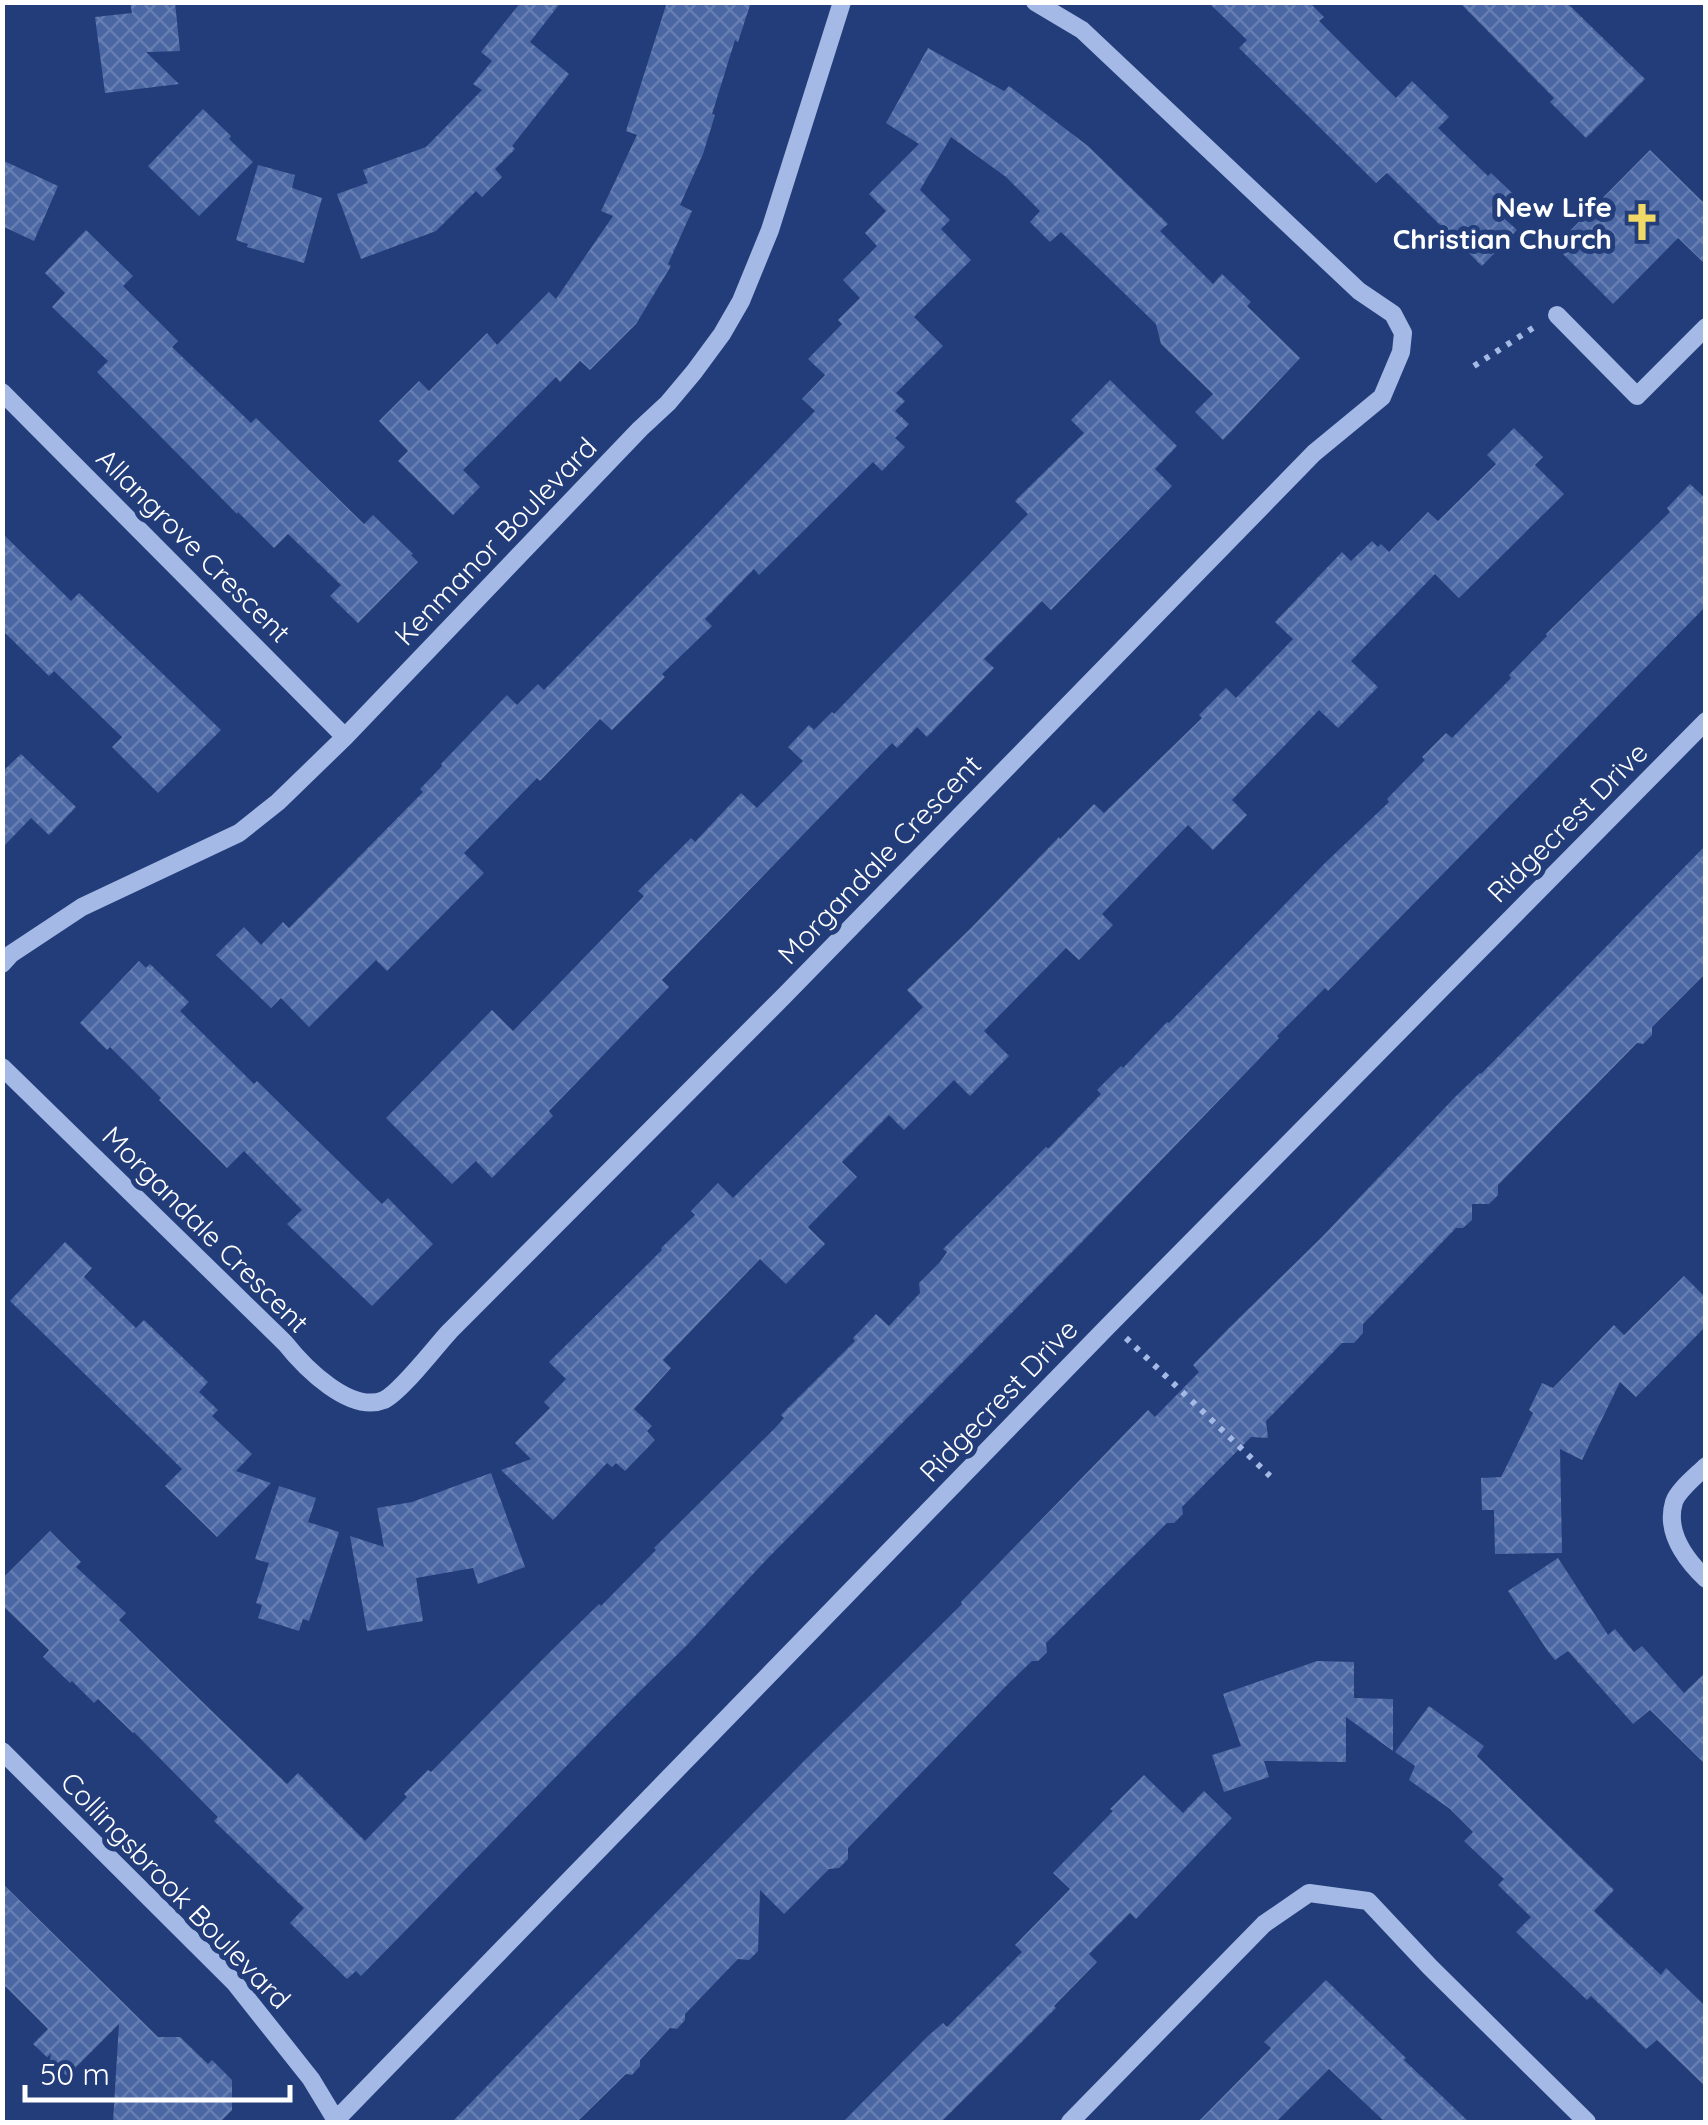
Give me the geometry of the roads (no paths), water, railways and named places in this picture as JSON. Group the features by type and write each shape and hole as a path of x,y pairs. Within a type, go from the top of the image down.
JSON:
{"street":[{"name":"Kenmanor Boulevard","path":"2,964 82,907 239,833 278,802 668,403 722,334 741,301 770,230 842,2"},
{"name":"Morgandale Crescent","path":"2,1067 323,1383 368,1402 384,1400 406,1383 450,1331 1314,453 1382,397 1401,352 1403,333 1394,314 1359,291 1082,30 1035,2"},
{"path":"1556,315 1638,396 1706,327"},
{"name":"Allangrove Crescent","path":"2,392 345,737"},
{"name":"Ridgecrest Drive","path":"336,2122 1111,1323 1706,722"},
{"path":"1706,1466 1674,1499 1671,1530 1690,1565 1706,1579"},
{"name":"Collingsbrook Boulevard","path":"2,1751 234,1982 311,2079 336,2122"},
{"path":"1070,2122 1264,1924 1309,1894 1368,1900 1430,1967 1588,2122"}],"place":[{"name":"New Life Christian Church","path":"1642,222"}]}
